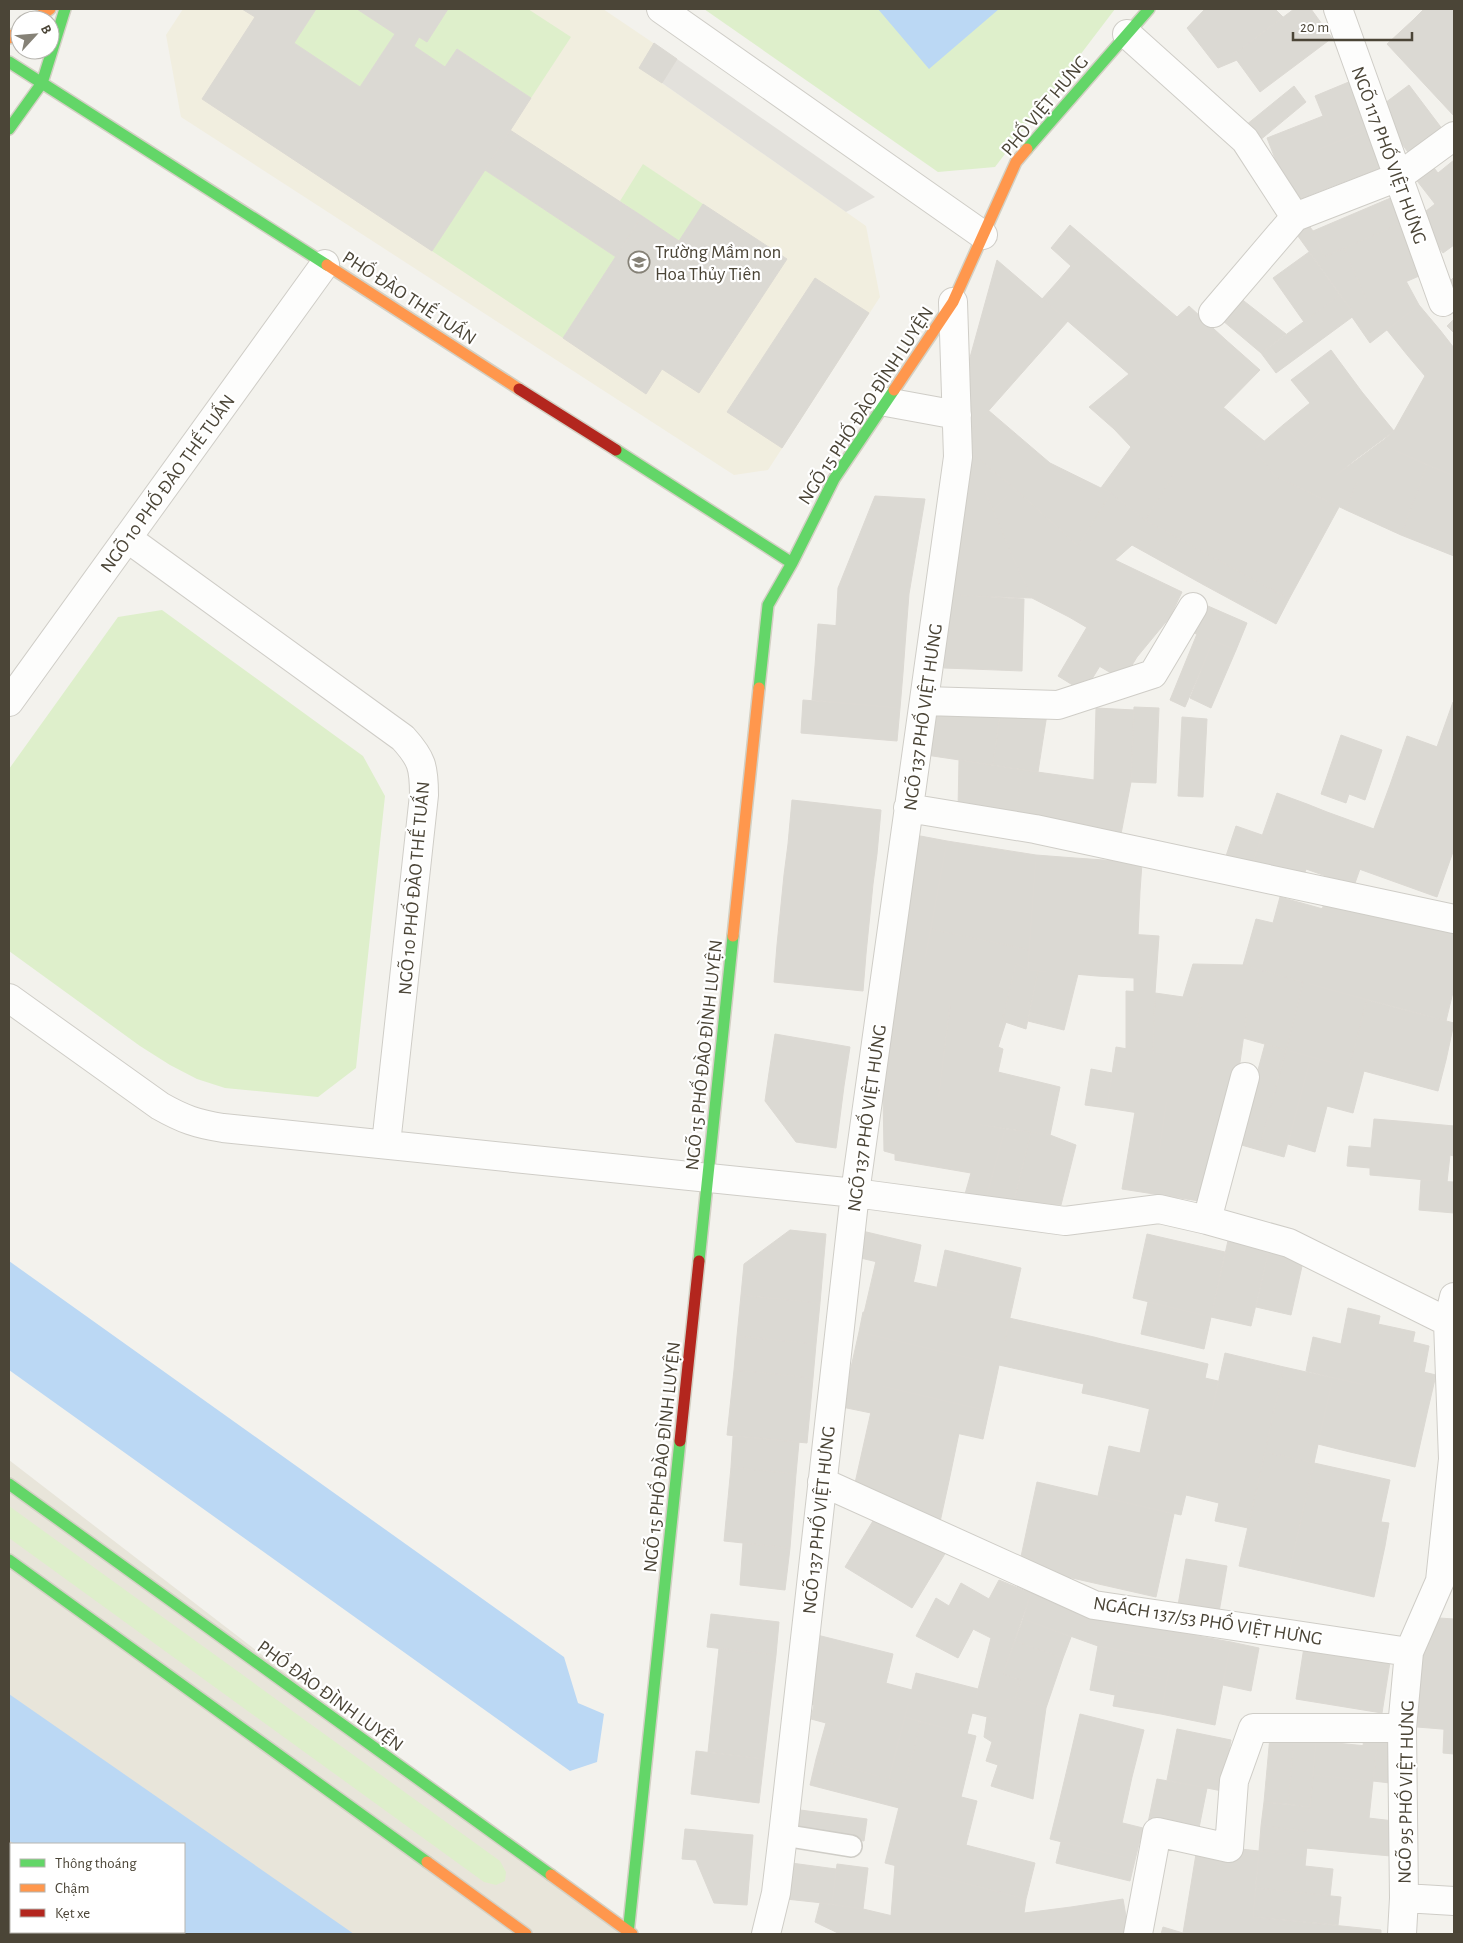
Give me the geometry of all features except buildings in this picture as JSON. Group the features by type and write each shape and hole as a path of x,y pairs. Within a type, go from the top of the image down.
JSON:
{"street":[{"path":"9,129 42,83 65,9"},
{"path":"661,9 983,235"},
{"name":"PHỐ VIỆT HƯNG","path":"983,235 1016,162 1149,9"},
{"name":"NGÕ 117 PHỐ VIỆT HƯNG","path":"1338,9 1443,302"},
{"path":"1128,34 1245,140 1295,217"},
{"name":"PHỐ ĐÀO THẾ TUẤN","path":"9,62 792,563"},
{"path":"1213,313 1295,217 1398,177 1454,136"},
{"name":"NGÕ 15 PHỐ ĐÀO ĐÌNH LUYỆN","path":"630,1933 768,605 792,563 834,479 953,302 983,235"},
{"name":"NGÕ 10 PHỐ ĐÀO THẾ TUẤN","path":"9,702 325,264"},
{"name":"NGÕ 137 PHỐ VIỆT HƯNG","path":"766,1934 776,1893 783,1835 855,1192 958,457 953,302"},
{"path":"886,402 957,415"},
{"name":"NGÕ 10 PHỐ ĐÀO THẾ TUẤN","path":"127,538 403,738 417,754 424,774 424,796 386,1144"},
{"path":"924,701 1058,704 1153,674 1192,607"},
{"path":"908,808 1035,829 1454,919"},
{"path":"9,998 160,1106 181,1118 200,1124 223,1128 855,1192 1065,1221 1159,1209 1207,1220 1289,1243 1451,1310"},
{"path":"1207,1220 1246,1078"},
{"name":"NGÕ 95 PHỐ VIỆT HƯNG","path":"1402,1934 1404,1898 1402,1728 1409,1652 1440,1581 1453,1459 1451,1310"},
{"name":"NGÁCH 137/53 PHỐ VIỆT HƯNG","path":"822,1482 1094,1605 1409,1652"},
{"name":"PHỐ ĐÀO ĐÌNH LUYỆN","path":"9,1484 630,1933"},
{"path":"9,1560 526,1934"},
{"path":"1138,1934 1157,1832 1229,1848 1234,1781 1254,1728 1402,1728"},
{"path":"1404,1898 1454,1902"}],"lane":[{"path":"783,1835 851,1846"}],"shaded area":[{"name":"Trường Mầm non Hoa Thủy Tiên","path":"183,9 603,9 677,59 662,83 866,226 880,297 768,470 734,475 181,117 166,35"},
{"path":"677,59 875,197 846,212 662,83"},
{"path":"9,1460 624,1934 9,1934"}],"green space":[{"path":"316,9 357,9 395,34 360,87 294,43"},
{"path":"448,9 528,9 571,37 531,98 457,49 445,67 414,46 419,37 427,42"},
{"path":"704,9 1115,9 995,167 938,172"},
{"path":"643,164 703,204 679,241 620,201"},
{"path":"485,170 616,257 563,338 432,251"},
{"path":"162,610 363,756 385,796 356,1068 318,1097 225,1088 197,1079 140,1046 9,951 9,769 118,617"},
{"path":"9,1506 500,1861 506,1872 505,1881 496,1885 484,1882 9,1538"}],"water":[{"path":"878,9 999,9 929,69"},
{"path":"9,1261 564,1657 578,1703 604,1714 597,1762 570,1771 9,1370"},
{"path":"9,1694 354,1934 147,1934 145,1933 185,1933 185,1843 12,1843 9,1841"}],"traffic: fast":[{"path":"9,129 42,83 65,9"},
{"path":"1027,149 1149,9"},
{"path":"9,62 327,265"},
{"path":"759,688 768,605 792,563 834,479 894,390"},
{"path":"616,450 792,563"},
{"path":"699,1261 733,936"},
{"path":"628,1934 680,1441"},
{"path":"9,1484 551,1875"},
{"path":"9,1560 427,1862"}],"traffic: slow":[{"path":"894,390 953,302 1016,162 1027,149"},
{"path":"327,265 519,389"},
{"path":"733,936 759,688"},
{"path":"427,1862 526,1934"},
{"path":"551,1875 632,1934"}],"traffic: jam":[{"path":"519,389 616,450"},
{"path":"680,1441 699,1261"}],"place":[{"name":"Trường Mầm non Hoa Thủy Tiên","path":"639,262"}]}
